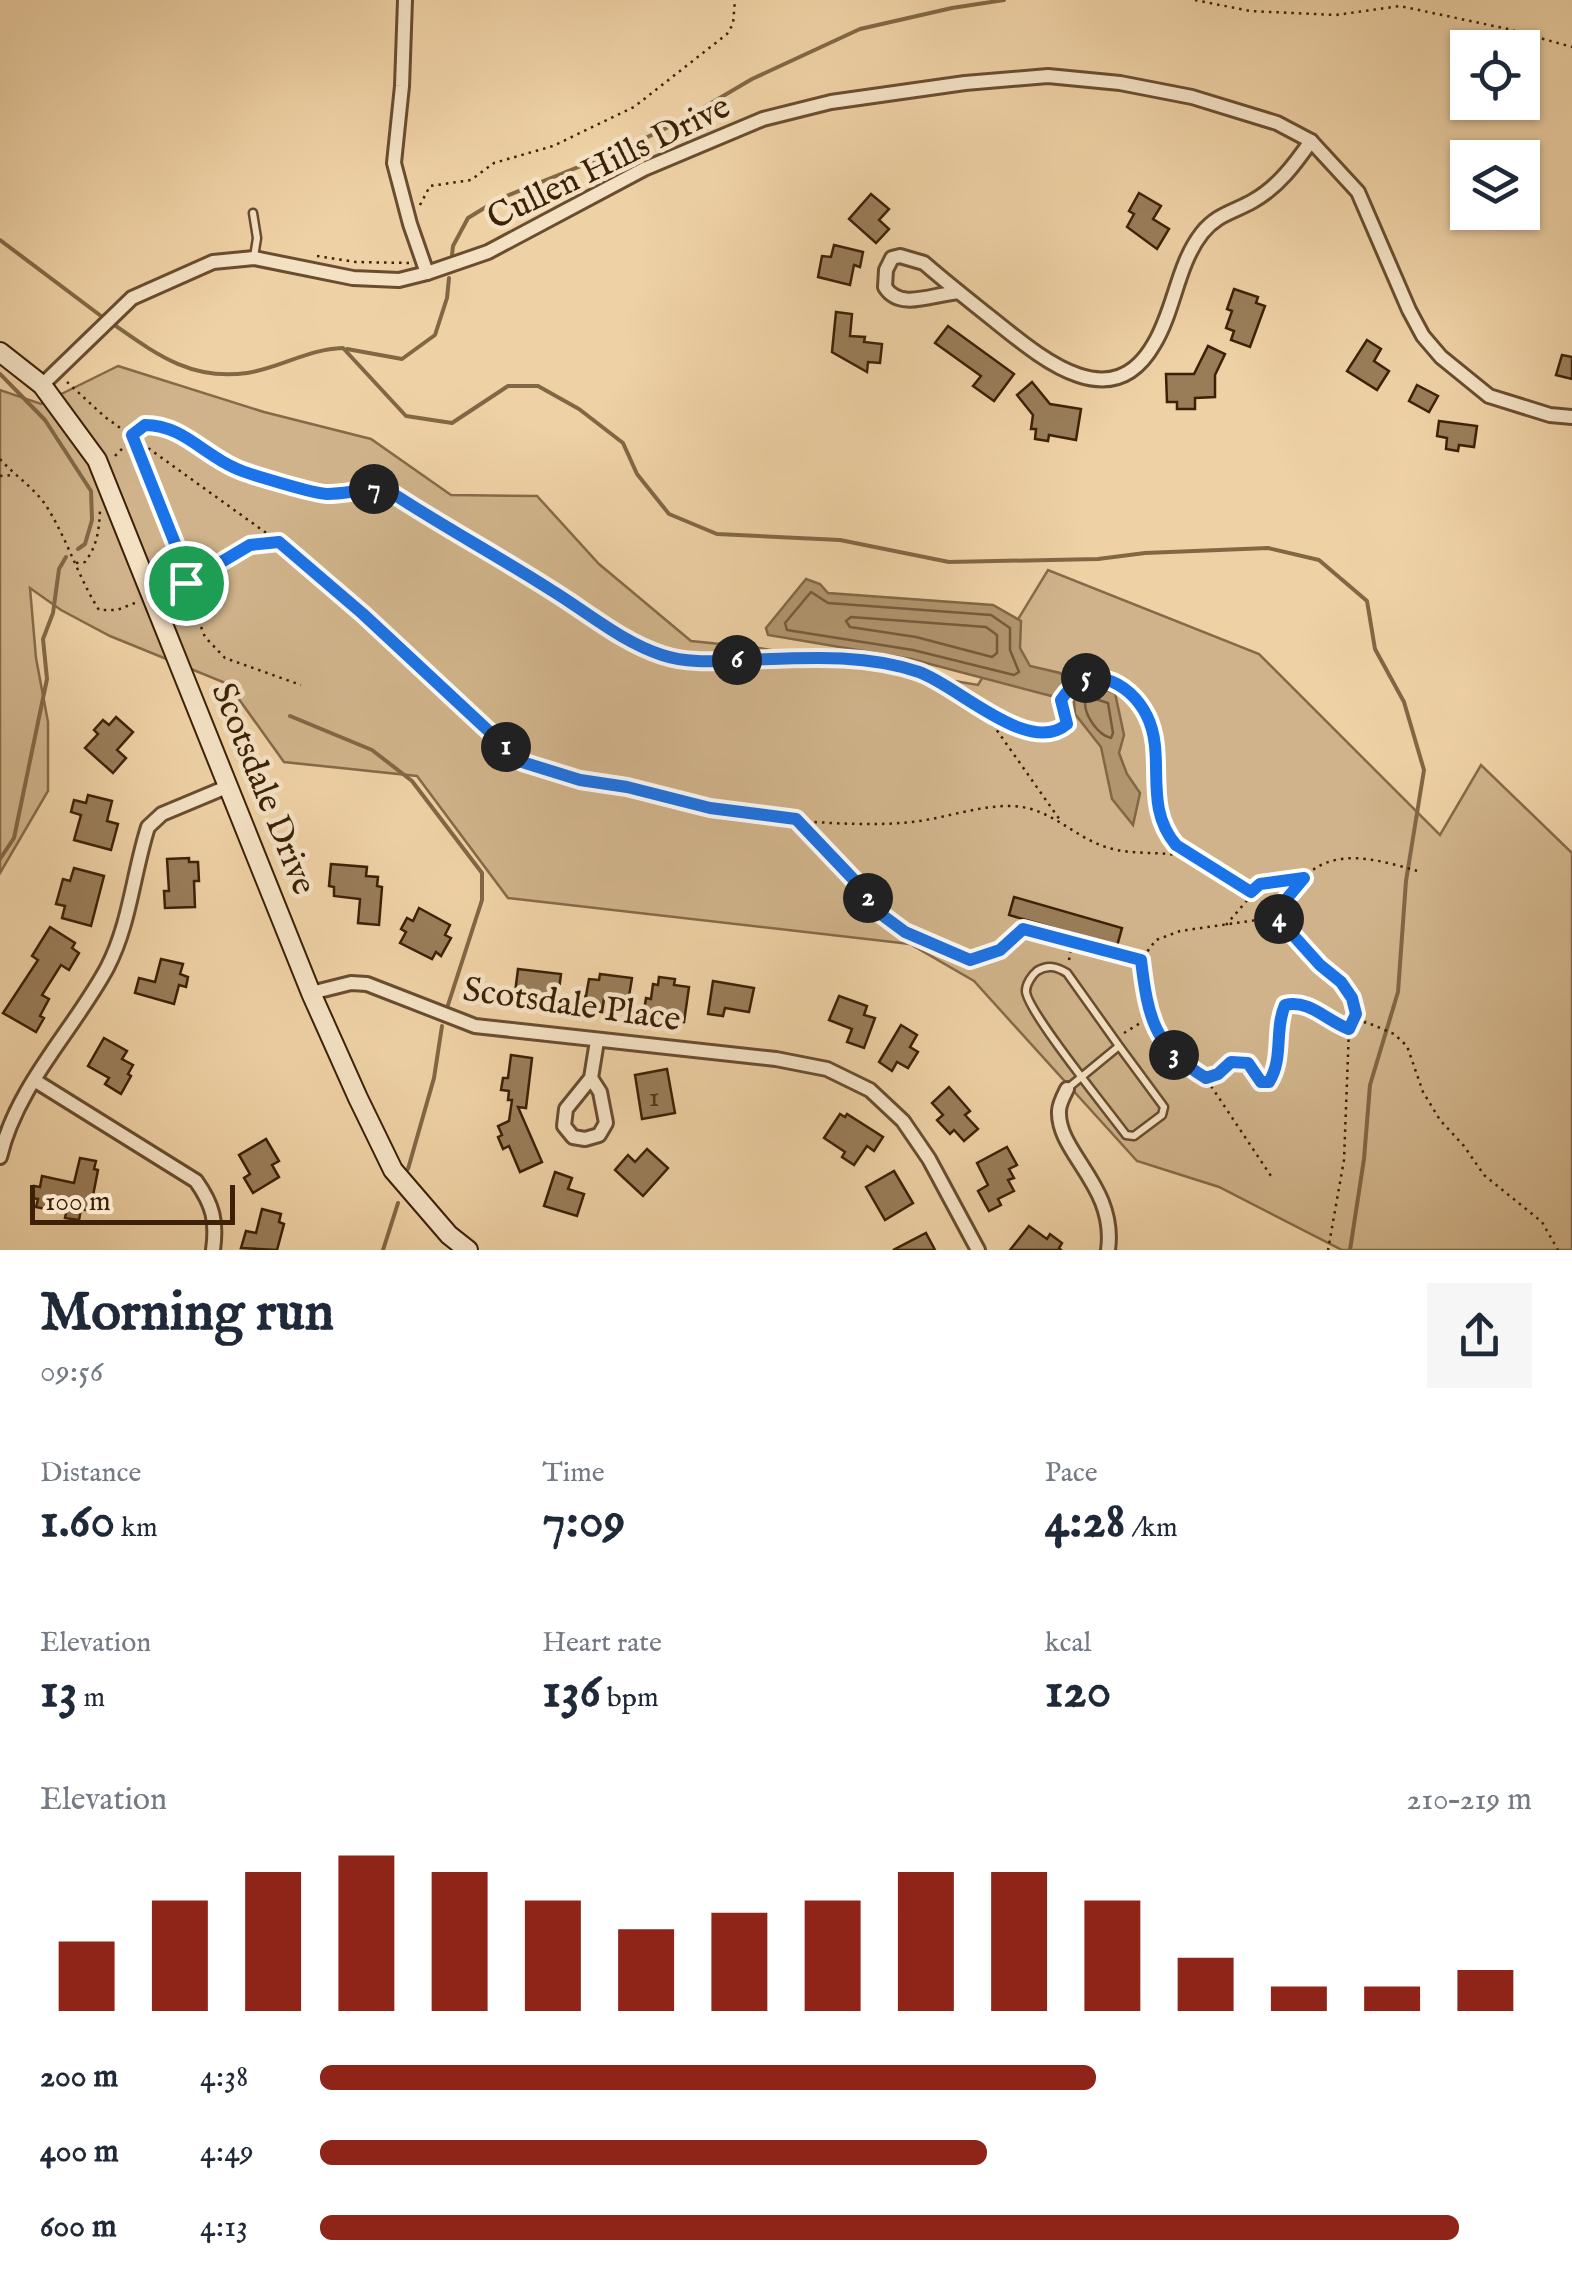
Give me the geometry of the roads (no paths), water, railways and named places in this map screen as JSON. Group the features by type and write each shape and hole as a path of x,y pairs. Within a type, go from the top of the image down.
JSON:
{"street":[{"path":"405,0 394,162 428,274"},
{"name":"Cullen Hills Drive","path":"42,385 132,298 213,262 254,258 353,278 399,280 428,274 488,252 628,177 763,119 869,96 1048,76 1156,89 1237,108 1311,142 1358,192 1409,310 1440,357 1488,396 1572,417"},
{"path":"959,292 906,302 896,300 885,288 886,270 892,258 924,263 1044,360 1062,370 1100,380 1127,375 1156,343 1190,250 1201,234 1214,219 1252,202 1271,188 1311,142"},
{"name":"Scotsdale Drive","path":"0,352 42,385 82,437 105,477 311,993 393,1170 449,1235 468,1250"},
{"path":"0,1157 17,1110 106,970 121,938 148,827 162,814 229,786"},
{"name":"Scotsdale Place","path":"311,993 351,983 368,984 476,1026 776,1059 830,1070 870,1090 903,1120 929,1159 978,1250"},
{"path":"590,1078 600,1092 606,1123 599,1135 573,1137 564,1126 566,1109 590,1078 596,1041"},
{"path":"34,1080 196,1181 211,1202 216,1228 213,1250"},
{"path":"1067,1089 1058,1112 1064,1132 1105,1205 1108,1250"}],"lane":[{"path":"253,213 257,238 254,258"},
{"path":"1048,966 1067,972 1117,1042 1164,1107 1162,1115 1134,1136 1126,1135 1030,1006 1026,991 1030,978 1048,966"},
{"path":"1067,1089 1117,1042"}],"water":[{"path":"806,579 820,584 828,593 993,605 1021,621 1020,648 1030,666 1060,673 1067,681 1064,691 1051,696 911,659 768,635 766,628"},
{"path":"1084,687 1115,693 1124,735 1119,753 1140,793 1133,825 1112,799 1101,747 1075,714 1074,699"}],"waterway":[{"path":"452,255 468,218 499,199 618,151 679,122 752,79 860,29 1004,0"},
{"path":"0,240 105,319"},
{"path":"347,349 402,359 435,335 449,278"},
{"path":"113,324 175,363 208,373 247,373 343,348 406,416 452,423 508,386 538,386 579,409 623,443 637,474 669,514 717,534 840,540 949,562 1098,559 1268,548 1319,560 1367,601 1375,649 1404,702 1424,770 1406,881 1398,992 1370,1085 1350,1250"},
{"path":"0,374 45,420 91,491 92,520 85,544 78,549"},
{"path":"0,859 14,838 47,679 43,639 53,613 59,569 66,557"},
{"path":"290,716 372,750 412,781 482,873 482,900 448,1005"},
{"path":"408,1169 434,1078 442,1026"},
{"path":"383,1250 398,1203"}]}
